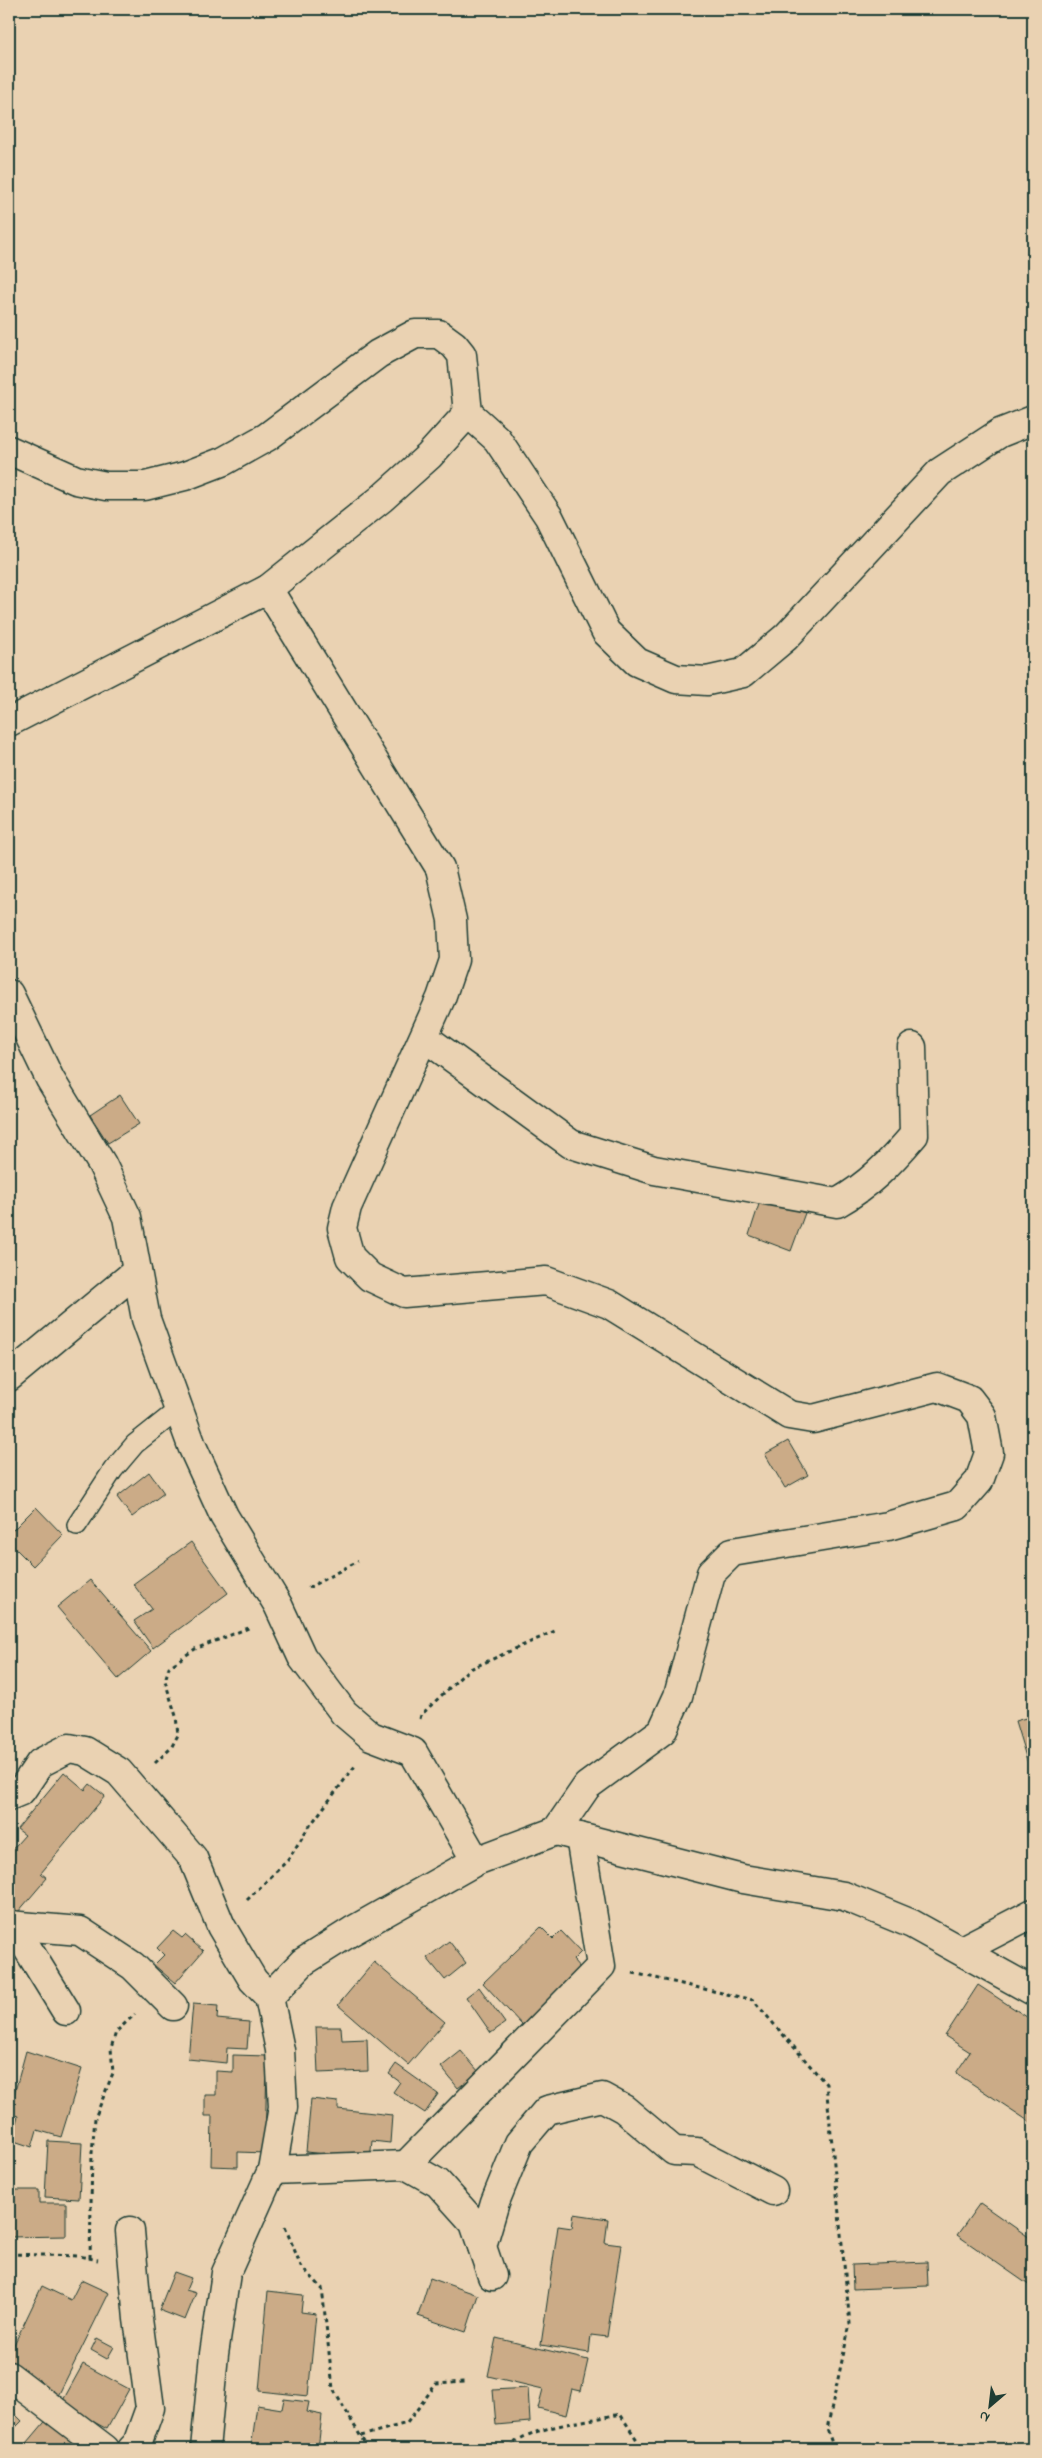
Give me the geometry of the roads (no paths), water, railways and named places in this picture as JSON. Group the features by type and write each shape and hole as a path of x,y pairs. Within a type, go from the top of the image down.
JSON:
{"street":[{"path":"9,450 76,480 106,486 145,486 185,476 224,461 267,437 378,354 415,334 439,334 454,344 462,356 468,413 497,439 549,517 606,632 637,662 676,679 707,681 743,673 786,637 940,472 1000,433 1033,420"},
{"path":"9,722 268,589 381,499 429,456 468,413"},
{"path":"268,589 440,868 452,920 454,960 441,998 347,1207 342,1228 350,1257 370,1278 404,1293 546,1281 609,1304 789,1414 813,1419 937,1387 969,1399 982,1416 989,1454 979,1481 957,1506 888,1526 732,1552 711,1573 678,1696 662,1731 587,1786 568,1834 601,1966 406,2165"},
{"path":"9,994 50,1079 102,1164 127,1217 146,1319 192,1446 224,1516 280,1610 302,1657 344,1713 371,1736 413,1752 476,1862"},
{"path":"424,1037 571,1144 654,1170 837,1203 862,1189 891,1162 914,1135 912,1046"},
{"path":"9,1377 137,1271"},
{"path":"9,1796 22,1790 40,1763 69,1748 85,1751 119,1772 193,1858 221,1926 253,1980 269,1996 280,2050 283,2107 272,2170 226,2273 214,2354 205,2449"},
{"path":"269,1996 303,1962 352,1931 476,1862 568,1834 743,1879 844,1896 912,1924 1033,1991"},
{"path":"962,1950 1033,1913"},
{"path":"11,1925 80,1931 133,1966 166,1999"},
{"path":"11,1925 66,2011"},
{"path":"482,2246 495,2202 519,2143 547,2110 602,2097 624,2109 674,2151 697,2152 773,2191"},
{"path":"272,2170 406,2165 438,2183 474,2223 492,2276"},
{"path":"130,2231 150,2408 137,2444 132,2449"},
{"path":"9,2376 16,2384 105,2449"}],"lane":[{"path":"77,1525 113,1470 135,1444 179,1409"}]}
